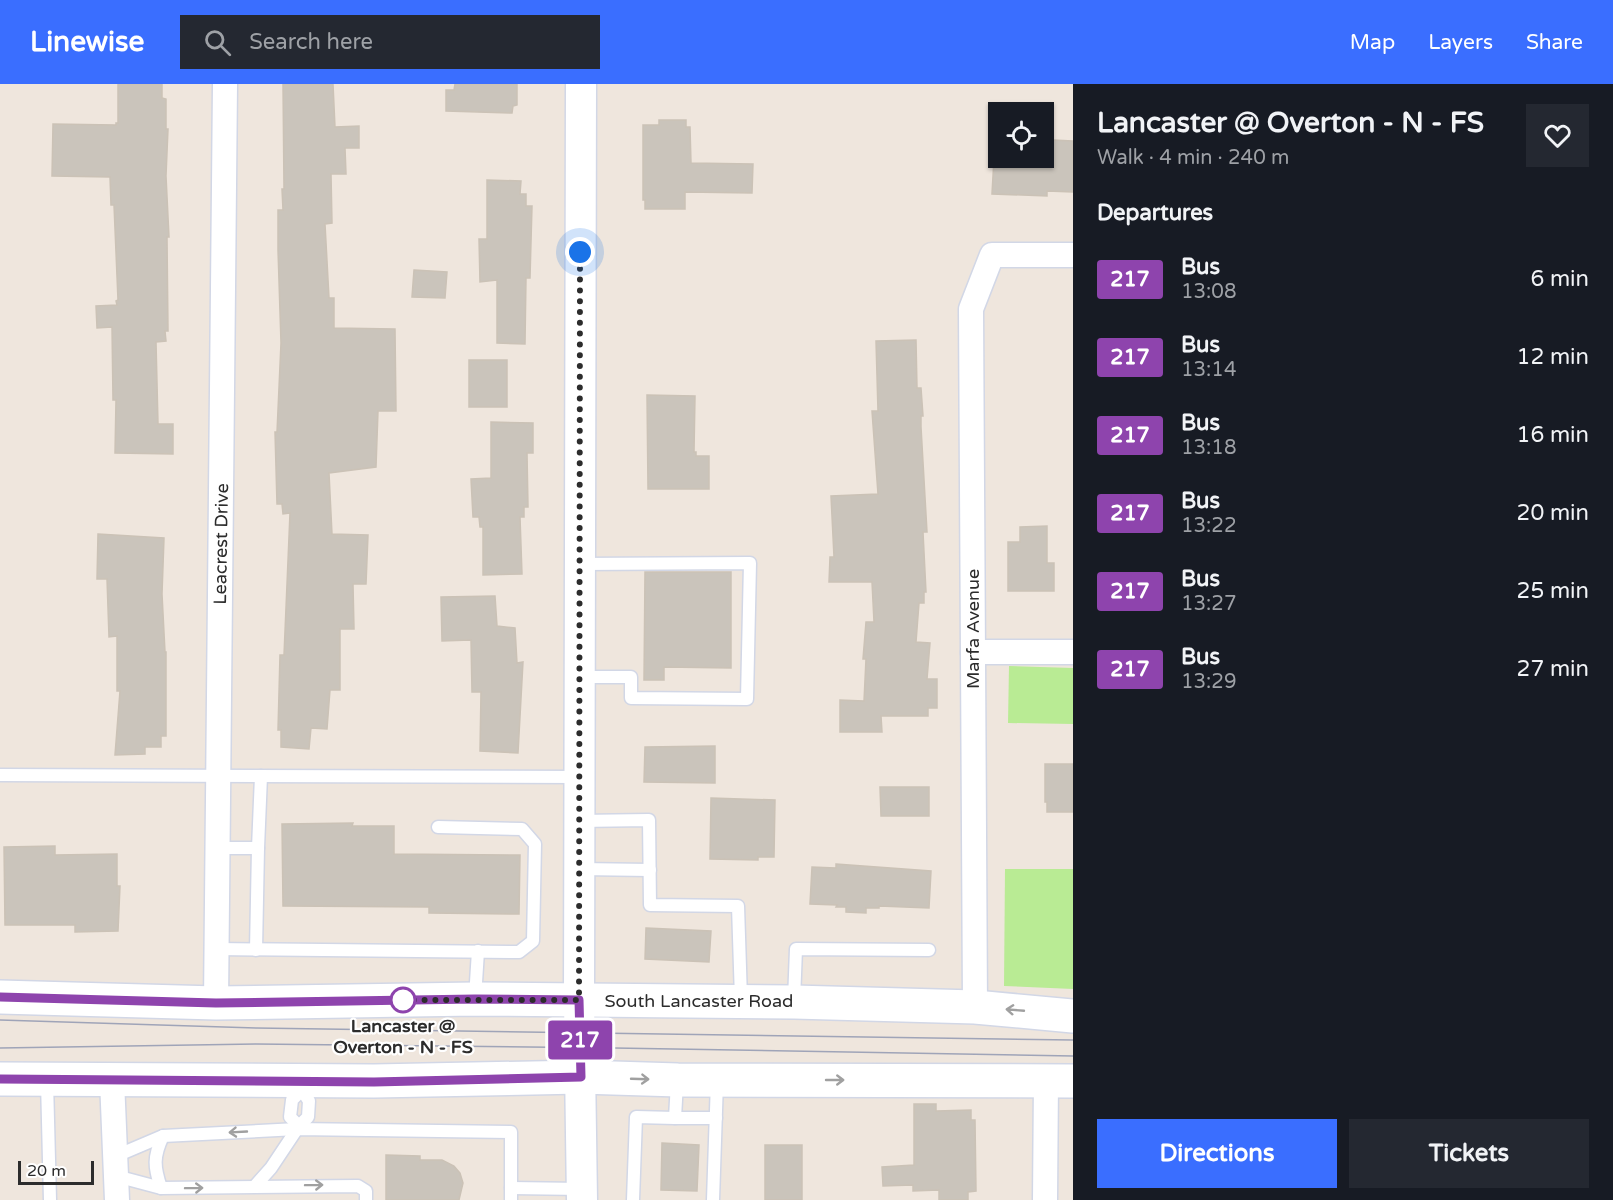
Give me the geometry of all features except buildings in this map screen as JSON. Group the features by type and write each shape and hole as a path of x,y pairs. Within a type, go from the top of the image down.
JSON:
{"main road":[{"name":"South Lancaster Road","path":"0,997 216,1003 475,999 741,1001 975,1007 1073,1016"},
{"path":"0,1079 302,1085 581,1077 678,1080 1060,1080"}],"street":[{"name":"Leacrest Drive","path":"216,1003 225,84"},
{"path":"580,84 579,1000 582,1195"},
{"name":"Marfa Avenue","path":"975,1007 971,309 992,255 1073,255"},
{"path":"973,652 1073,652"},
{"path":"112,1080 117,1200"},
{"path":"1045,1200 1060,1080"}],"lane":[{"path":"580,564 750,563 747,699 631,698 631,677 580,677"},
{"path":"0,775 580,777"},
{"path":"256,950 261,776"},
{"path":"579,821 649,820 650,904 738,906 741,1001"},
{"path":"217,949 519,952 533,941 535,844 522,829 438,826"},
{"path":"218,848 258,848"},
{"path":"580,869 650,870"},
{"path":"794,1002 796,949 929,950"},
{"path":"475,999 478,951"},
{"path":"47,1080 50,1200"},
{"path":"675,1118 678,1080"},
{"path":"713,1200 717,1080"},
{"path":"298,1128 290,1117 292,1100 302,1085"},
{"path":"255,1186 308,1117 309,1101 302,1085"},
{"path":"633,1200 636,1117 716,1118"},
{"path":"116,1166 163,1136 298,1128 511,1132 511,1194 582,1195"},
{"path":"161,1188 155,1168 156,1150 163,1136"},
{"path":"116,1166 161,1188 358,1186 366,1191 366,1200"}],"green space":[{"path":"1009,666 1073,668 1073,724 1008,723"},
{"path":"1005,869 1073,869 1073,989 1004,986"}],"tram line":[{"path":"0,1020 256,1028 1073,1040"},
{"path":"0,1048 256,1044 1073,1056"}],"bus line":[{"name":"217","path":"0,997 216,1003 475,999 579,1000 581,1077 374,1082 0,1079"}],"place":[{"name":"Lancaster @ Overton - N - FS","path":"403,1000"}],"route":[{"path":"403,1000 579,1000 580,252"}]}
